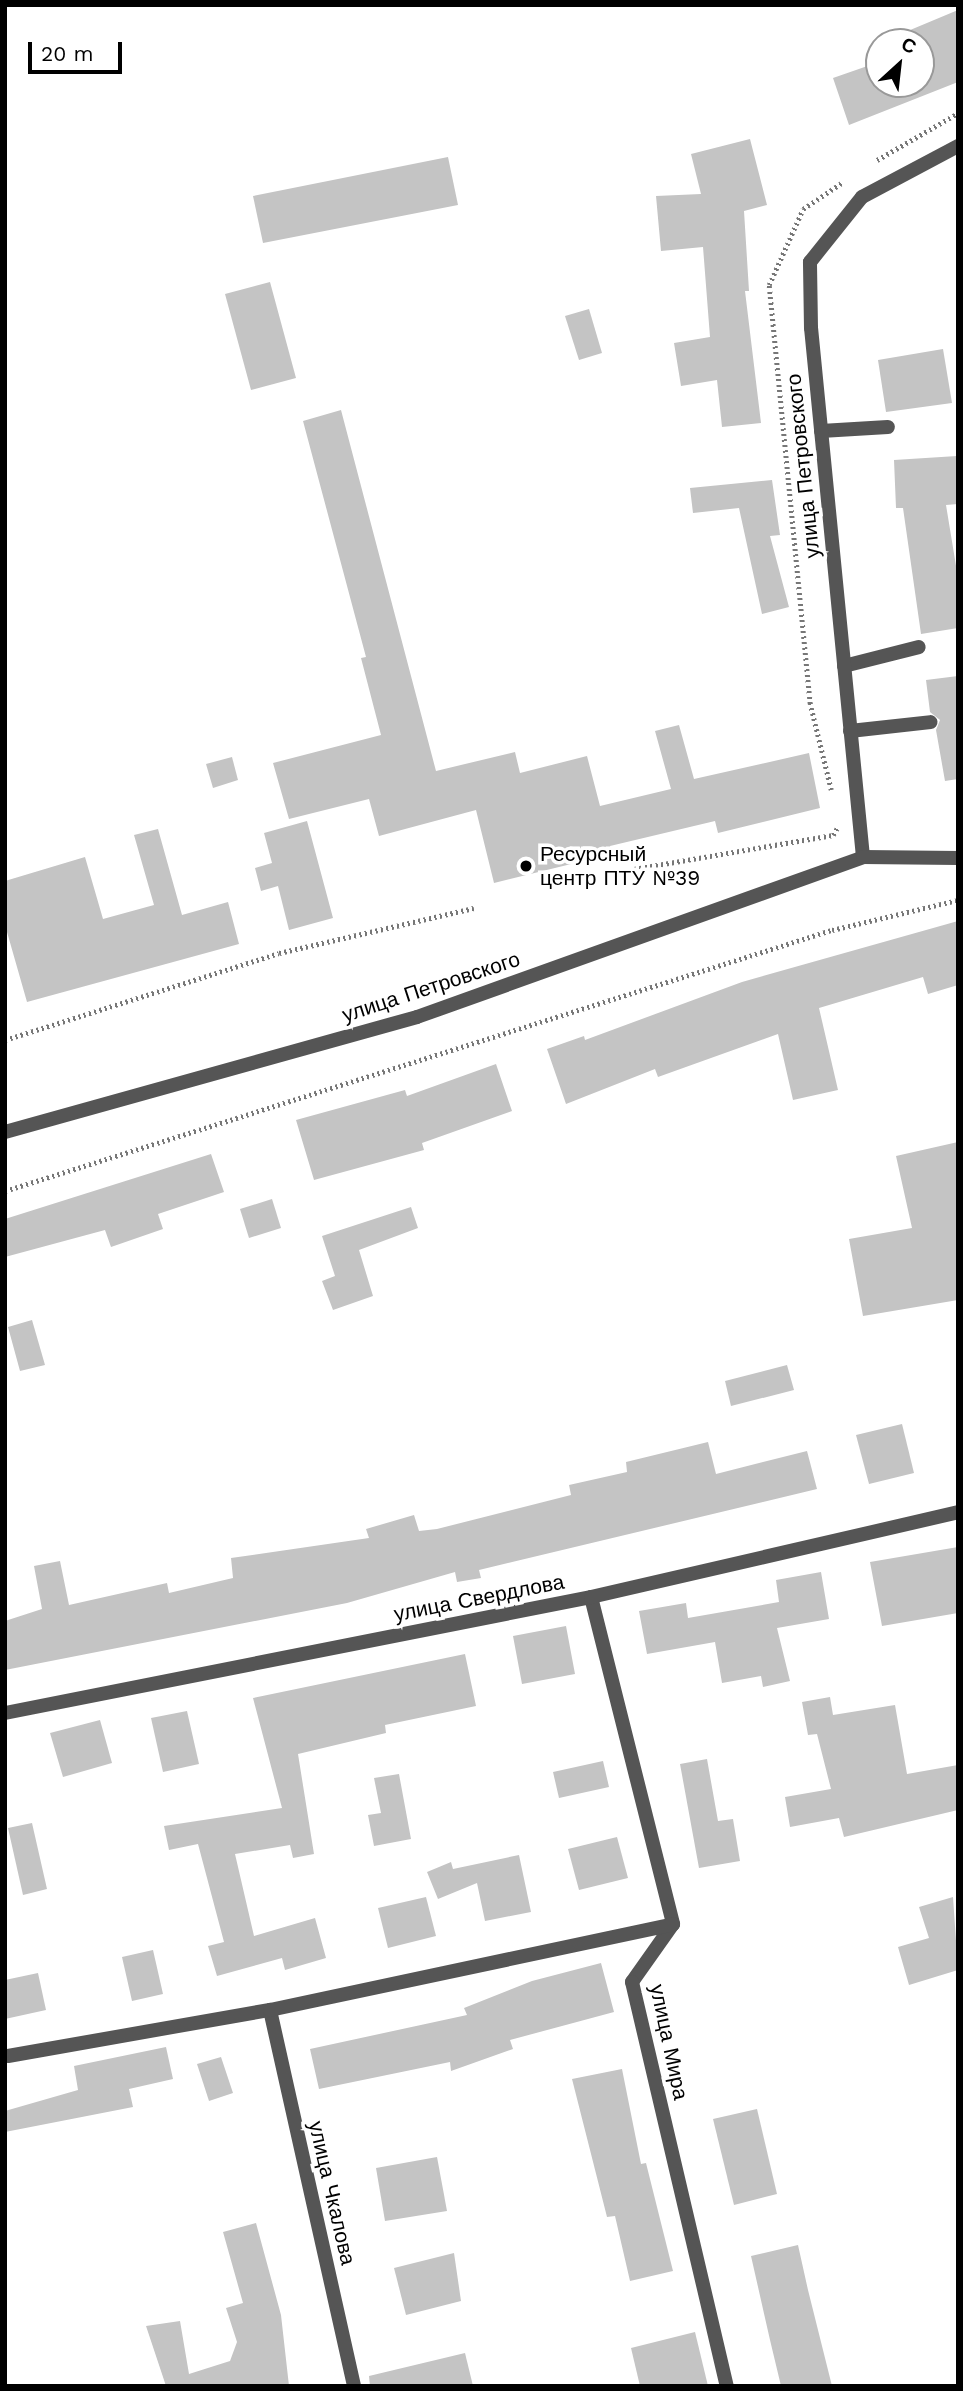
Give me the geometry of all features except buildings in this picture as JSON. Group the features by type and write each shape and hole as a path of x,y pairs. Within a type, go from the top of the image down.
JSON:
{"street":[{"name":"улица Петровского","path":"863,857 821,431 810,262 862,197 958,146"},
{"path":"821,431 888,427"},
{"path":"844,666 919,647"},
{"path":"850,731 931,722"},
{"name":"улица Петровского","path":"5,1132 417,1017 863,857 958,858"},
{"name":"улица Свердлова","path":"5,1713 591,1597 958,1512"},
{"path":"8,2056 270,2010 673,1924 591,1597"},
{"name":"улица Мира","path":"673,1924 632,1982 727,2386"},
{"name":"улица Чкалова","path":"270,2010 354,2386"}],"path":[{"path":"866,167 958,113"},
{"path":"833,796 810,704 769,285 803,209 855,174"},
{"path":"634,869 833,835 841,820"},
{"path":"5,1191 832,930 958,900"},
{"path":"5,1040 279,953 474,908"}],"place":[{"name":"Ресурсный центр ПТУ №39","path":"526,866"}]}
